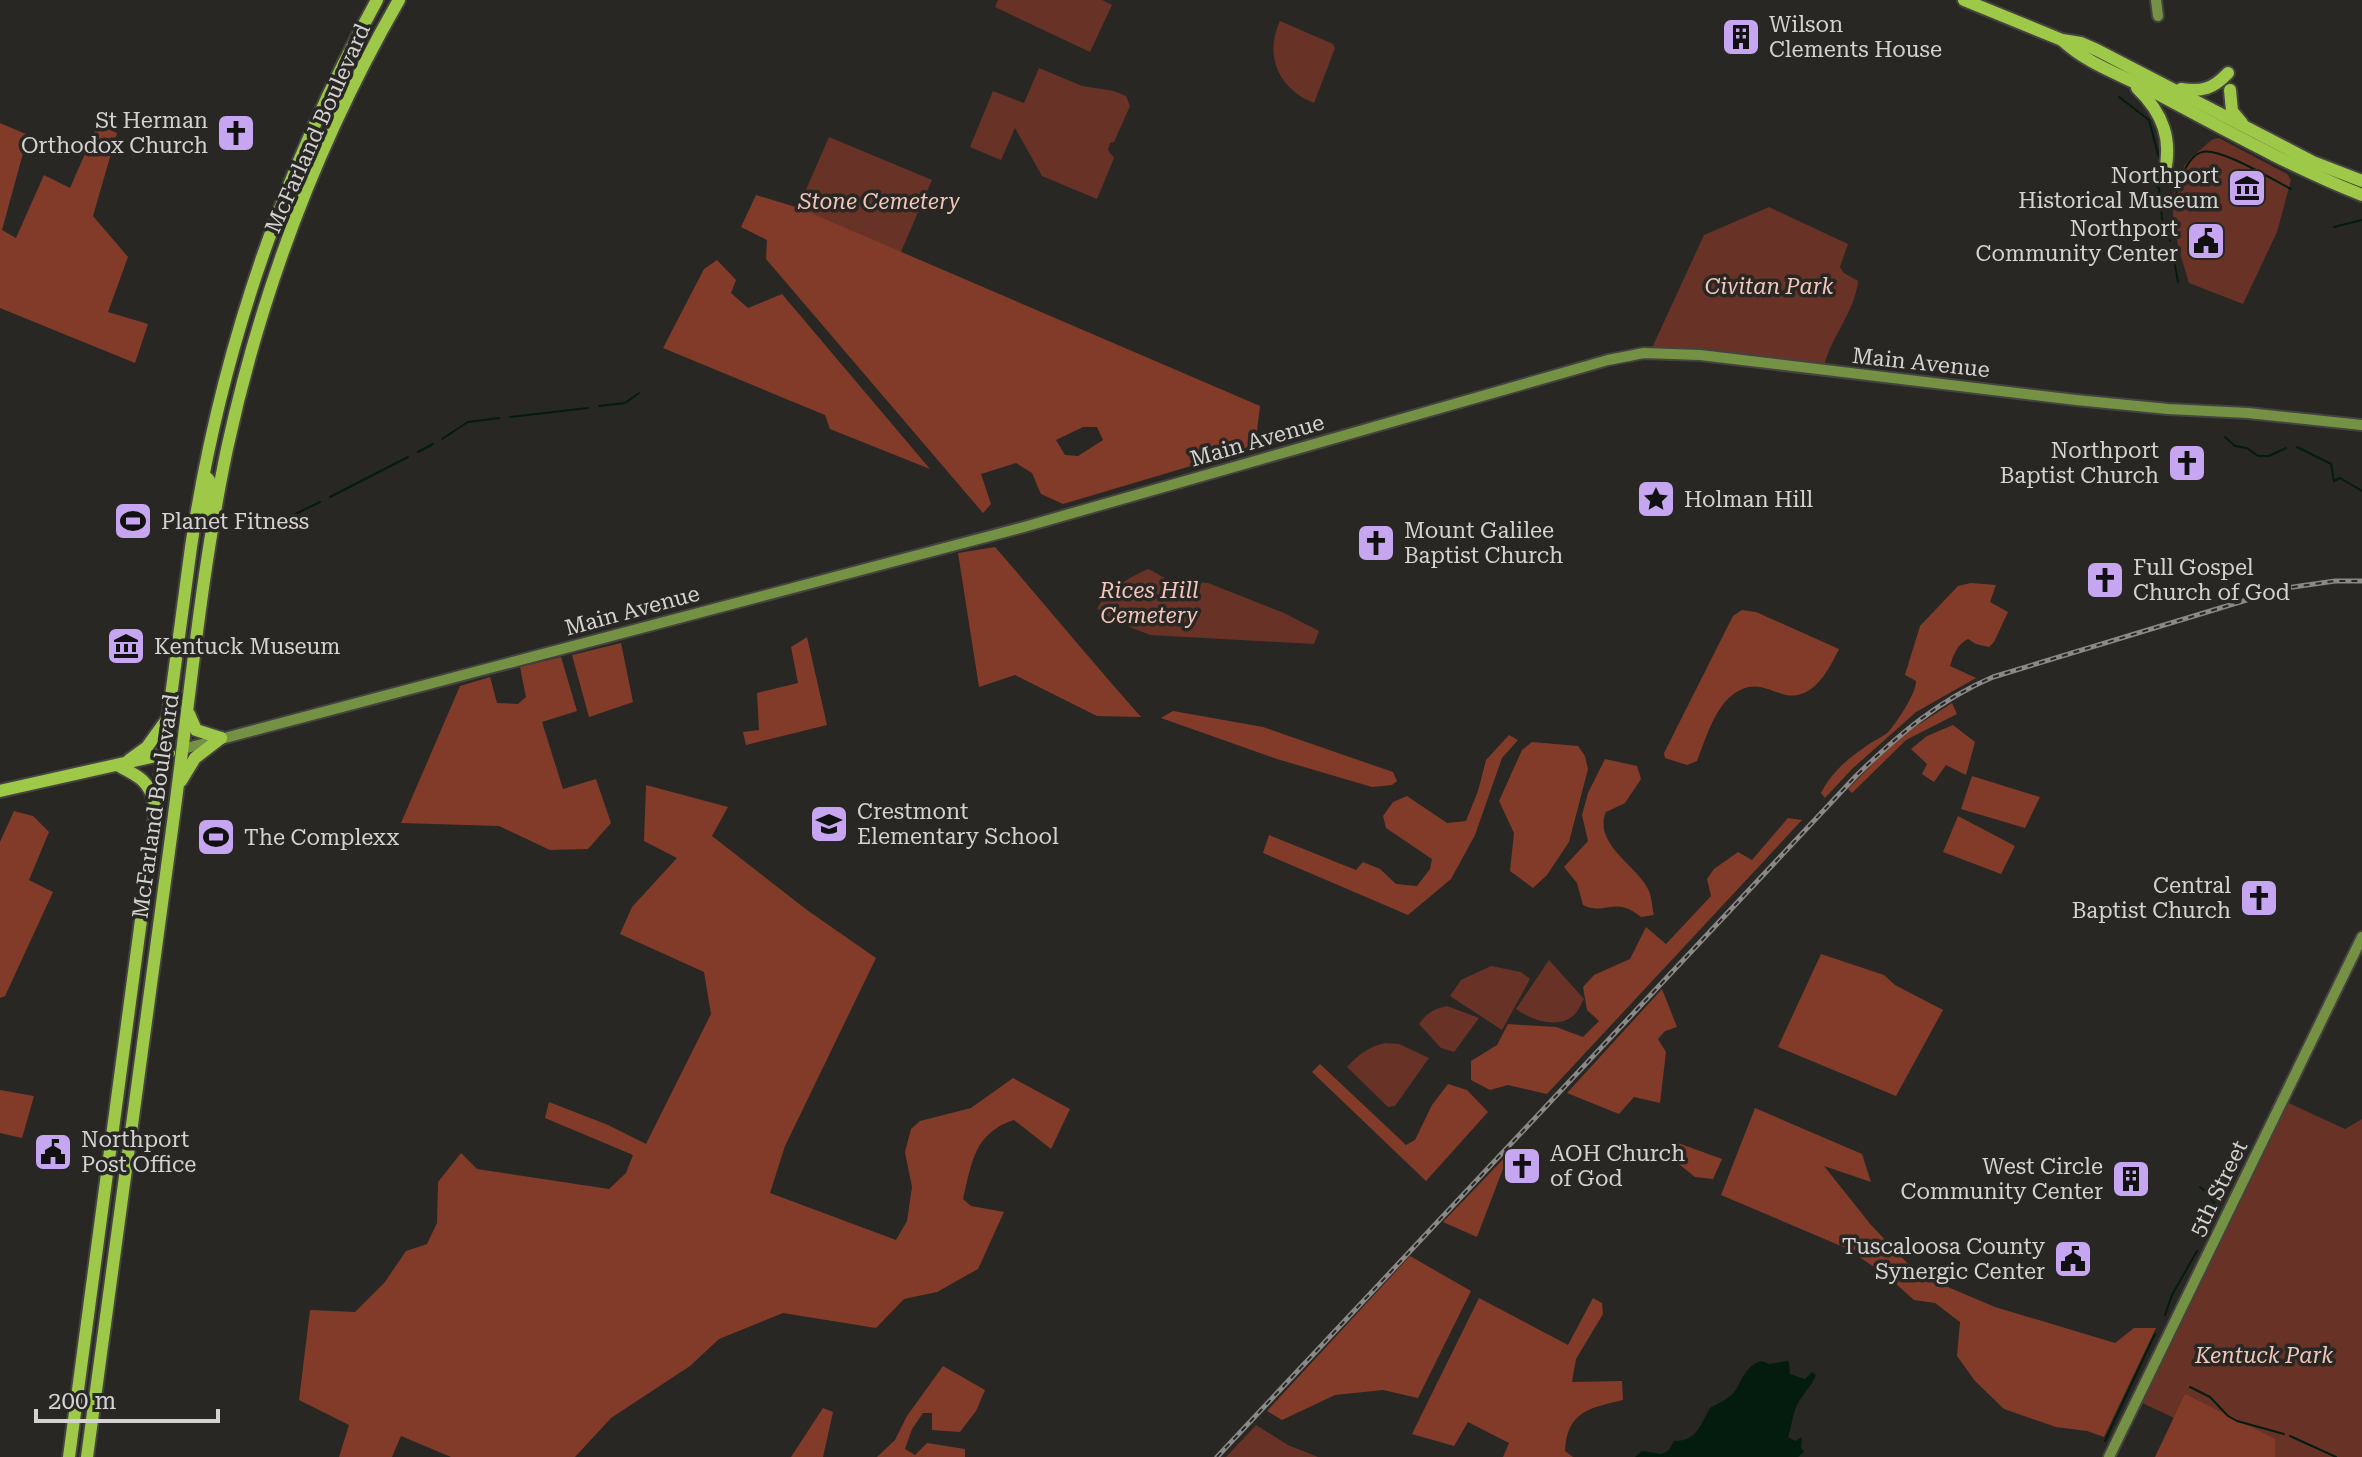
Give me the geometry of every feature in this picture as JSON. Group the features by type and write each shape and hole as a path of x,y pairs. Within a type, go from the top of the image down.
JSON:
{"highway":[{"name":"McFarland Boulevard","path":"69,1457 191,547 204,475 232,353 278,211 320,112 377,0"},
{"name":"McFarland Boulevard","path":"87,1457 212,538 239,400 280,261 329,138 399,0"},
{"path":"1964,0 2062,40 2097,50 2250,131 2313,162 2362,181"},
{"path":"2062,40 2076,54 2254,147 2362,195"},
{"path":"2172,88 2202,91 2218,84 2228,73"},
{"path":"2126,78 2157,110 2165,127 2169,145 2164,175"},
{"path":"2230,90 2232,111 2250,131"},
{"path":"204,475 209,480 206,530 212,538"},
{"path":"188,710 196,730 221,738"},
{"path":"119,766 147,747 169,716"},
{"path":"178,787 195,758 221,738"},
{"path":"0,791 183,749"},
{"path":"119,766 141,776 149,784 156,806"}],"main road":[{"path":"2156,0 2158,16"},
{"name":"Main Avenue","path":"183,749 1024,527 1608,360 1644,353 1700,355 2076,400 2362,425"},
{"name":"5th Street","path":"2109,1457 2362,937"}],"green space":[{"path":"998,0 1102,0 1112,5 1090,52 995,7"},
{"path":"1280,21 1333,44 1335,48 1314,103 1291,89 1278,70 1274,46"},
{"path":"1039,68 1082,86 1126,96 1130,106 1114,142 1110,143 1108,150 1114,158 1097,199 1042,176 1015,128 1001,160 970,147 993,91 1024,103"},
{"name":"Stone Cemetery","path":"829,137 932,180 900,254 798,208"},
{"path":"2219,138 2287,174 2291,180 2277,232 2243,304 2189,283 2175,231 2173,213 2177,179 2186,164 2208,143"},
{"name":"Civitan Park","path":"1769,207 1848,244 1840,267 1858,281 1856,292 1824,367 1680,348 1652,348 1704,235"},
{"name":"Rices Hill Cemetery","path":"1148,569 1188,591 1194,582 1208,583 1284,613 1319,631 1314,644 1150,635 1117,622 1097,609 1113,590"},
{"path":"1549,960 1584,999 1573,1016 1559,1022 1529,1017 1516,1009"},
{"path":"1491,966 1521,972 1530,979 1502,1030 1450,996 1461,980"},
{"path":"1447,1006 1479,1018 1454,1052 1441,1048 1419,1024 1431,1012"},
{"path":"1385,1043 1399,1044 1429,1058 1395,1106 1388,1107 1347,1067 1364,1052"},
{"name":"Kentuck Park","path":"2282,1100 2345,1129 2362,1119 2362,1457 2257,1457 2136,1400"},
{"path":"1256,1425 1288,1445 1318,1457 1226,1457"}],"shaded area":[{"path":"0,123 28,135 2,230 16,238 44,175 70,188 98,124 117,133 93,216 128,257 108,312 148,324 135,363 0,308"},
{"path":"756,195 799,208 1260,406 1255,447 1063,504 1041,494 1032,473 1016,463 981,474 991,504 983,513 766,259 767,240 741,227","holes":["1083,427 1097,427 1103,440 1078,456 1065,455 1056,440"]},
{"path":"717,260 736,280 731,293 748,308 782,294 930,469 830,429 825,415 663,348 704,269"},
{"path":"995,547 1141,717 1097,716 1015,675 979,687 958,553"},
{"path":"1971,583 1996,585 1990,602 2008,612 1989,647 1968,639 1954,654 1950,666 1976,678 1916,712 1852,769 1825,798 1821,793 1836,772 1855,754 1888,732 1906,707 1916,681 1905,675 1920,626 1958,586"},
{"path":"1742,610 1756,612 1839,649 1819,681 1805,693 1786,695 1754,686 1738,691 1729,698 1715,717 1697,761 1687,765 1665,758 1664,753 1733,616"},
{"path":"807,637 827,725 746,745 743,732 759,730 757,693 798,683 791,647"},
{"path":"621,643 633,702 589,717 572,655"},
{"path":"561,657 577,711 542,722 563,789 596,779 611,823 588,849 550,850 499,826 401,823 460,686 490,677 497,703 518,704 526,697 520,667"},
{"path":"1952,703 1957,714 1906,740 1852,793 1848,789 1898,738"},
{"path":"1173,711 1263,727 1393,772 1397,781 1392,785 1372,787 1277,759 1161,718"},
{"path":"1953,725 1975,742 1966,775 1946,765 1934,782 1922,774 1927,764 1911,749 1927,736"},
{"path":"1509,735 1518,740 1502,758 1475,835 1451,879 1408,915 1263,853 1269,835 1356,870 1363,862 1380,869 1396,884 1417,886 1430,869 1432,859 1386,828 1383,816 1393,802 1407,796 1447,823 1466,821 1486,760"},
{"path":"1532,742 1578,746 1585,756 1588,769 1569,842 1547,875 1533,888 1510,871 1514,833 1499,801 1522,750"},
{"path":"1605,759 1637,766 1641,779 1625,803 1606,812 1603,824 1611,845 1644,882 1654,915 1641,917 1624,907 1591,908 1583,905 1577,883 1564,867 1588,841 1582,815 1588,793"},
{"path":"1972,776 2040,797 2025,828 1961,809"},
{"path":"646,785 728,807 712,836 807,910 876,958 785,1146 770,1193 896,1240 907,1221 912,1187 905,1152 911,1129 920,1121 971,1108 1013,1078 1070,1109 1051,1149 1014,1120 990,1133 977,1150 963,1199 971,1206 1004,1212 978,1269 937,1292 904,1299 876,1328 783,1313 719,1339 690,1366 611,1418 575,1457 451,1457 401,1436 392,1457 339,1457 349,1425 299,1400 310,1310 355,1312 385,1282 406,1251 427,1244 437,1223 438,1182 461,1153 477,1169 609,1189 626,1173 633,1155 545,1118 549,1102 646,1144 711,1014 704,972 620,934 632,907 677,858 644,841"},
{"path":"14,811 33,816 49,832 29,880 53,892 5,996 0,998 0,842"},
{"path":"1958,816 2015,846 2001,874 1943,852"},
{"path":"1788,818 1802,820 1547,1094 1508,1085 1490,1090 1471,1080 1471,1061 1497,1045 1508,1024 1556,1027 1583,1037 1599,1021 1587,1010 1583,987 1594,975 1630,959 1646,927 1666,944 1711,896 1707,879 1714,869 1738,852 1752,860"},
{"path":"1821,954 1884,975 1895,985 1943,1010 1896,1096 1778,1047"},
{"path":"1662,989 1677,1027 1665,1031 1658,1039 1666,1052 1660,1103 1634,1097 1619,1114 1567,1093"},
{"path":"1320,1064 1406,1145 1415,1140 1432,1105 1448,1084 1467,1090 1488,1112 1426,1181 1312,1072"},
{"path":"0,1090 34,1096 22,1138 0,1133"},
{"path":"1755,1108 1862,1154 1871,1182 1824,1166 1871,1225 1912,1268 1995,1307 2115,1343 2134,1328 2156,1328 2104,1437 2087,1431 2056,1427 2004,1409 1975,1381 1957,1356 1960,1322 1935,1303 1914,1300 1887,1276 1848,1249 1721,1195"},
{"path":"1678,1143 1722,1159 1713,1179 1695,1177 1675,1161"},
{"path":"1509,1153 1477,1237 1443,1222"},
{"path":"1410,1256 1471,1291 1418,1398 1383,1390 1335,1395 1282,1420 1267,1411"},
{"path":"1479,1298 1568,1345 1593,1298 1602,1303 1603,1314 1576,1359 1572,1382 1622,1381 1623,1400 1591,1409 1576,1419 1570,1427 1565,1451 1573,1457 1503,1457 1509,1443 1468,1422 1454,1446 1412,1434"},
{"path":"1762,1361 1769,1364 1787,1361 1790,1374 1805,1379 1812,1372 1816,1375 1797,1405 1788,1437 1795,1441 1802,1437 1804,1452 1798,1457 1635,1457 1642,1451 1662,1454 1669,1450 1674,1441 1689,1438 1711,1407 1732,1395 1749,1368"},
{"path":"943,1366 985,1390 976,1411 960,1432 932,1430 932,1413 923,1413 912,1429 905,1449 915,1455 927,1443 965,1449 965,1457 877,1457 895,1440 907,1416"},
{"path":"2185,1394 2275,1439 2275,1457 2155,1457"},
{"path":"823,1408 833,1412 823,1457 791,1457"}],"waterway":[{"path":"2119,97 2149,120 2159,158"},
{"path":"2176,194 2188,163 2202,152 2221,154 2291,189"},
{"path":"2155,185 2159,188 2162,219 2170,241"},
{"path":"2334,227 2362,220"},
{"path":"2173,254 2178,282"},
{"path":"599,406 625,403 639,393"},
{"path":"510,417 588,408"},
{"path":"442,439 468,422 499,418"},
{"path":"2225,437 2235,446 2247,448 2258,456 2269,456 2286,448"},
{"path":"418,452 433,444"},
{"path":"2297,447 2331,464 2334,481 2340,478 2362,491"},
{"path":"330,497 408,457"},
{"path":"281,521 320,502"},
{"path":"2200,1187 2210,1195 2215,1205 2206,1234"},
{"path":"2165,1315 2172,1295 2197,1251"},
{"path":"2105,1441 2155,1334"},
{"path":"2190,1387 2210,1397 2237,1421 2284,1434"},
{"path":"2290,1436 2336,1457"}],"railway":[{"path":"1217,1457 1856,776 1920,720 1955,696 1993,677 2286,588 2335,581 2362,581"}],"place":[{"name":"Wilson Clements House","path":"1741,37"},
{"name":"St Herman Orthodox Church","path":"236,133"},
{"name":"Northport Historical Museum","path":"2247,188"},
{"name":"Northport Community Center","path":"2206,241"},
{"name":"Northport Baptist Church","path":"2187,463"},
{"name":"Holman Hill","path":"1656,499"},
{"name":"Planet Fitness","path":"133,521"},
{"name":"Mount Galilee Baptist Church","path":"1376,543"},
{"name":"Full Gospel Church of God","path":"2105,580"},
{"name":"Kentuck Museum","path":"126,646"},
{"name":"Crestmont Elementary School","path":"829,824"},
{"name":"The Complexx","path":"216,837"},
{"name":"Central Baptist Church","path":"2259,898"},
{"name":"Northport Post Office","path":"53,1152"},
{"name":"AOH Church of God","path":"1522,1166"},
{"name":"West Circle Community Center","path":"2131,1179"},
{"name":"Tuscaloosa County Synergic Center","path":"2073,1259"}]}
